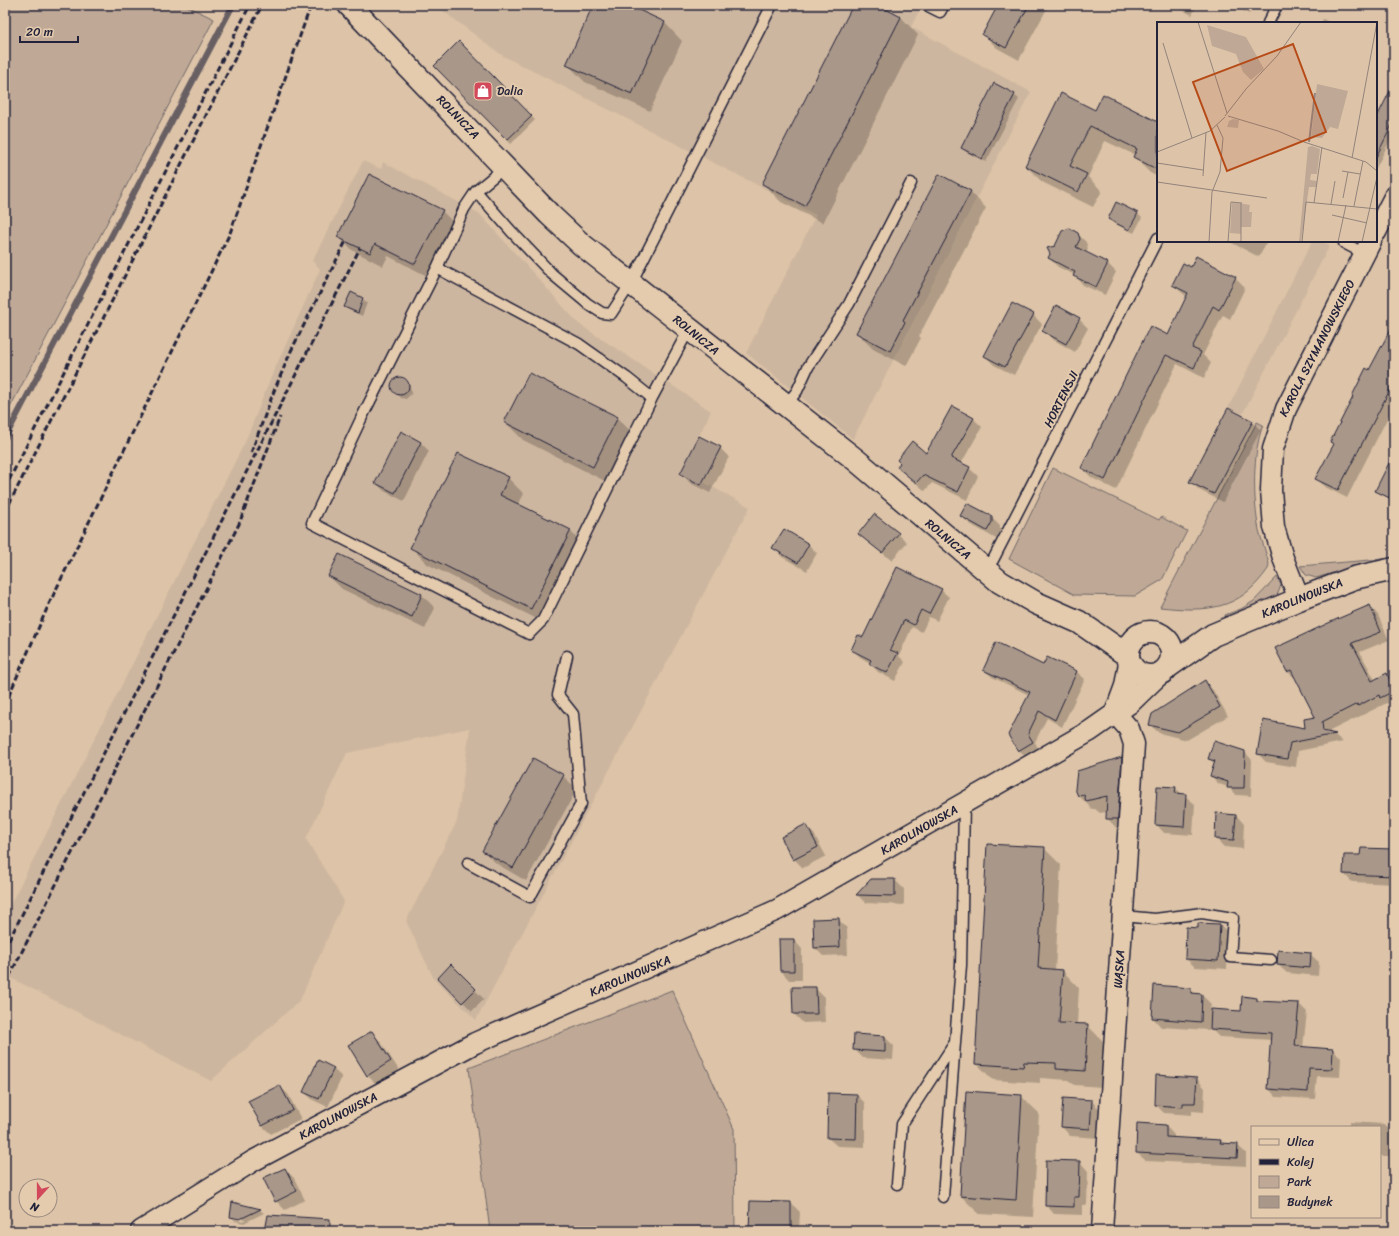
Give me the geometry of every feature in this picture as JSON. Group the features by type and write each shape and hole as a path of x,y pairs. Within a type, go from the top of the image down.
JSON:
{"street":[{"name":"ROLNICZA","path":"349,5 570,235 856,460 985,570 1022,595 1078,622 1128,659"},
{"path":"1377,230 1394,197"},
{"name":"KAROLA SZYMANOWSKIEGO","path":"1299,599 1283,558 1274,527 1271,490 1273,450 1286,409 1368,247"},
{"name":"KAROLINOWSKA","path":"141,1231 253,1161 474,1043 777,910 1086,734 1130,703 1164,670 1213,635 1354,578 1394,569"},
{"name":"ROLNICZA","path":"1078,622 1109,629 1151,634"},
{"path":"1115,713 1125,686 1128,659 1131,642 1151,634 1171,646 1172,652 1164,670 1152,677 1138,674 1128,659"},
{"name":"KAROLINOWSKA","path":"1151,634 1213,635"},
{"name":"WĄSKA","path":"1102,1231 1134,744 1129,729 1115,713"}],"lane":[{"path":"476,192 552,274 602,314 611,314 631,283 772,5"},
{"path":"926,5 940,12 944,5"},
{"path":"1268,22 1277,5"},
{"path":"505,167 476,192 464,209 437,268 360,420 312,523 529,634 543,620 652,398 689,329"},
{"path":"786,406 797,391 808,367 848,304 910,183"},
{"name":"HORTENSJI","path":"985,570 993,560 1157,240"},
{"path":"1344,243 1368,247"},
{"path":"437,268 580,344 652,398"},
{"path":"468,863 530,897 581,804 573,714 558,695 567,656"},
{"path":"943,1197 961,965 964,804"},
{"path":"1123,916 1155,919 1202,913 1233,918 1230,957 1271,960"},
{"path":"897,1184 902,1124 955,1042"}],"shaded area":[{"path":"435,5 922,5 911,27 1031,92 853,439 746,353 816,215 503,56"},
{"path":"363,161 381,169 383,162 479,213 579,324 711,411 699,436 721,447 703,482 750,507 476,1020 434,979 406,921 457,821 470,728 347,753 306,839 344,901 300,1000 211,1081 5,975 5,915 245,442 272,375 320,269 312,261"},
{"path":"1311,242 1323,242 1330,245 1242,415 1228,408"}],"green space":[{"path":"5,5 185,5 214,19 5,417"},
{"path":"1257,422 1263,425 1259,437 1255,463 1256,505 1259,530 1269,564 1268,569 1257,583 1246,593 1221,606 1193,609 1160,607"},
{"path":"1053,468 1159,520 1161,517 1187,531 1162,580 1135,596 1075,595 1009,559"},
{"path":"1394,558 1359,565 1316,578 1306,575 1300,566"},
{"path":"1277,577 1281,585 1277,596 1226,620 1225,615 1241,609 1254,601"},
{"path":"672,990 734,1129 735,1231 490,1231 469,1068"}],"building":[{"path":"593,5 628,5 665,22 632,94 566,65"},
{"path":"853,5 878,5 901,17 805,206 762,184"},
{"path":"998,5 1029,5 1006,48 982,35"},
{"name":"Dalia","path":"459,41 532,116 507,140 434,66"},
{"path":"994,83 1015,94 982,159 961,148"},
{"path":"1394,83 1394,121 1377,155 1377,117"},
{"path":"1061,93 1095,110 1103,94 1157,121 1157,169 1133,157 1137,149 1090,126 1070,166 1087,174 1078,192 1025,166"},
{"path":"369,174 443,210 415,264 375,244 370,253 337,237"},
{"path":"939,174 971,191 903,320 905,322 890,351 856,333"},
{"path":"1116,202 1138,213 1129,230 1108,219"},
{"path":"1069,228 1078,233 1080,239 1076,247 1108,263 1096,287 1073,276 1075,272 1048,258 1050,254 1047,248 1055,246 1062,231"},
{"path":"1196,256 1236,277 1219,310 1213,306 1192,348 1201,352 1194,368 1166,355 1105,480 1081,468 1150,326 1168,335 1188,293 1172,285 1183,263 1191,267"},
{"path":"351,292 363,298 358,313 344,307"},
{"path":"1012,303 1034,314 1005,367 984,356"},
{"path":"1056,305 1080,318 1066,344 1042,331"},
{"path":"1394,323 1394,382 1338,490 1315,479 1334,444 1330,442 1366,368 1369,370"},
{"path":"529,373 618,417 593,467 504,422"},
{"path":"400,377 406,380 409,386 406,392 400,395 394,392 391,386 394,380"},
{"path":"952,406 974,418 951,458 970,467 958,492 923,475 916,483 897,467 900,463 897,460 912,441 926,453"},
{"path":"1228,408 1253,421 1214,494 1189,482"},
{"path":"401,431 421,442 395,493 375,483"},
{"path":"699,436 721,447 701,485 680,474"},
{"path":"458,453 509,477 500,495 571,530 531,609 410,548"},
{"path":"1394,453 1394,500 1375,491"},
{"path":"967,503 992,516 992,522 987,531 960,516"},
{"path":"874,514 899,533 882,553 858,534"},
{"path":"784,529 809,544 798,563 772,548"},
{"path":"339,554 422,594 412,617 328,576"},
{"path":"897,567 942,589 929,614 921,610 914,625 904,620 890,650 898,653 887,673 869,664 871,660 851,650 858,635 863,637"},
{"path":"1370,605 1381,632 1352,643 1372,681 1387,673 1394,691 1380,698 1379,695 1358,706 1357,704 1322,722 1323,731 1336,734 1290,743 1287,759 1257,754 1263,720 1305,728 1304,719 1315,717 1291,670 1287,672 1275,648"},
{"path":"996,642 1043,665 1047,657 1077,671 1055,720 1039,711 1028,734 1033,742 1018,751 1008,735 1030,692 983,670"},
{"path":"1205,680 1220,707 1178,732 1149,725 1152,714"},
{"path":"1214,741 1245,751 1244,788 1227,788 1228,782 1210,776 1215,761 1208,759"},
{"path":"1122,757 1118,819 1106,819 1107,796 1086,801 1084,795 1078,796 1075,789 1077,771"},
{"path":"533,758 564,775 513,868 482,851"},
{"path":"1157,786 1176,787 1175,793 1186,794 1184,827 1155,825"},
{"path":"1216,813 1236,815 1234,840 1215,839"},
{"path":"806,824 818,847 793,860 781,837"},
{"path":"987,844 1045,847 1038,968 1063,970 1059,1023 1088,1024 1085,1071 1056,1069 1056,1063 1024,1062 1023,1067 975,1064"},
{"path":"1361,848 1394,849 1394,876 1343,874 1344,855 1360,855"},
{"path":"871,879 895,879 895,896 856,895"},
{"path":"839,918 840,947 814,948 813,919"},
{"path":"1198,923 1220,924 1218,961 1185,959 1186,927 1198,928"},
{"path":"779,939 794,939 794,971 780,971"},
{"path":"1278,950 1311,953 1310,968 1277,965"},
{"path":"451,964 476,989 462,1003 438,978"},
{"path":"1154,985 1191,988 1191,993 1202,994 1201,1022 1152,1018"},
{"path":"792,987 816,987 817,1014 793,1014"},
{"path":"1242,996 1257,998 1257,1001 1299,1003 1295,1046 1333,1049 1332,1069 1309,1068 1308,1092 1267,1089 1271,1033 1210,1029 1211,1009 1241,1011"},
{"path":"372,1031 391,1061 367,1076 348,1045"},
{"path":"854,1034 885,1036 885,1052 853,1050"},
{"path":"318,1060 334,1068 319,1099 303,1092"},
{"path":"1156,1075 1197,1078 1195,1103 1183,1103 1183,1107 1155,1105"},
{"path":"280,1085 293,1110 262,1126 248,1101"},
{"path":"966,1091 1022,1095 1016,1200 960,1196"},
{"path":"828,1093 857,1094 856,1139 827,1138"},
{"path":"1063,1098 1092,1100 1090,1129 1061,1127"},
{"path":"1137,1123 1166,1125 1166,1137 1221,1140 1220,1143 1238,1144 1237,1158 1136,1153"},
{"path":"1046,1160 1080,1161 1079,1197 1074,1197 1074,1207 1045,1206"},
{"path":"285,1168 297,1191 275,1202 263,1178"},
{"path":"750,1201 791,1202 791,1229 764,1229 764,1231 749,1231"},
{"path":"232,1202 261,1209 240,1219 230,1217"},
{"path":"268,1215 330,1219 330,1231 265,1231"}],"waterway":[{"path":"5,438 233,5"}],"railway":[{"path":"5,488 250,5"},
{"path":"5,512 262,5"},
{"path":"5,704 49,604 230,233 311,5"},
{"path":"251,453 274,391 291,351 346,241"},
{"path":"5,948 360,248"},
{"path":"5,985 239,524 280,417"}],"place":[{"name":"Dalia","path":"483,91"}]}
